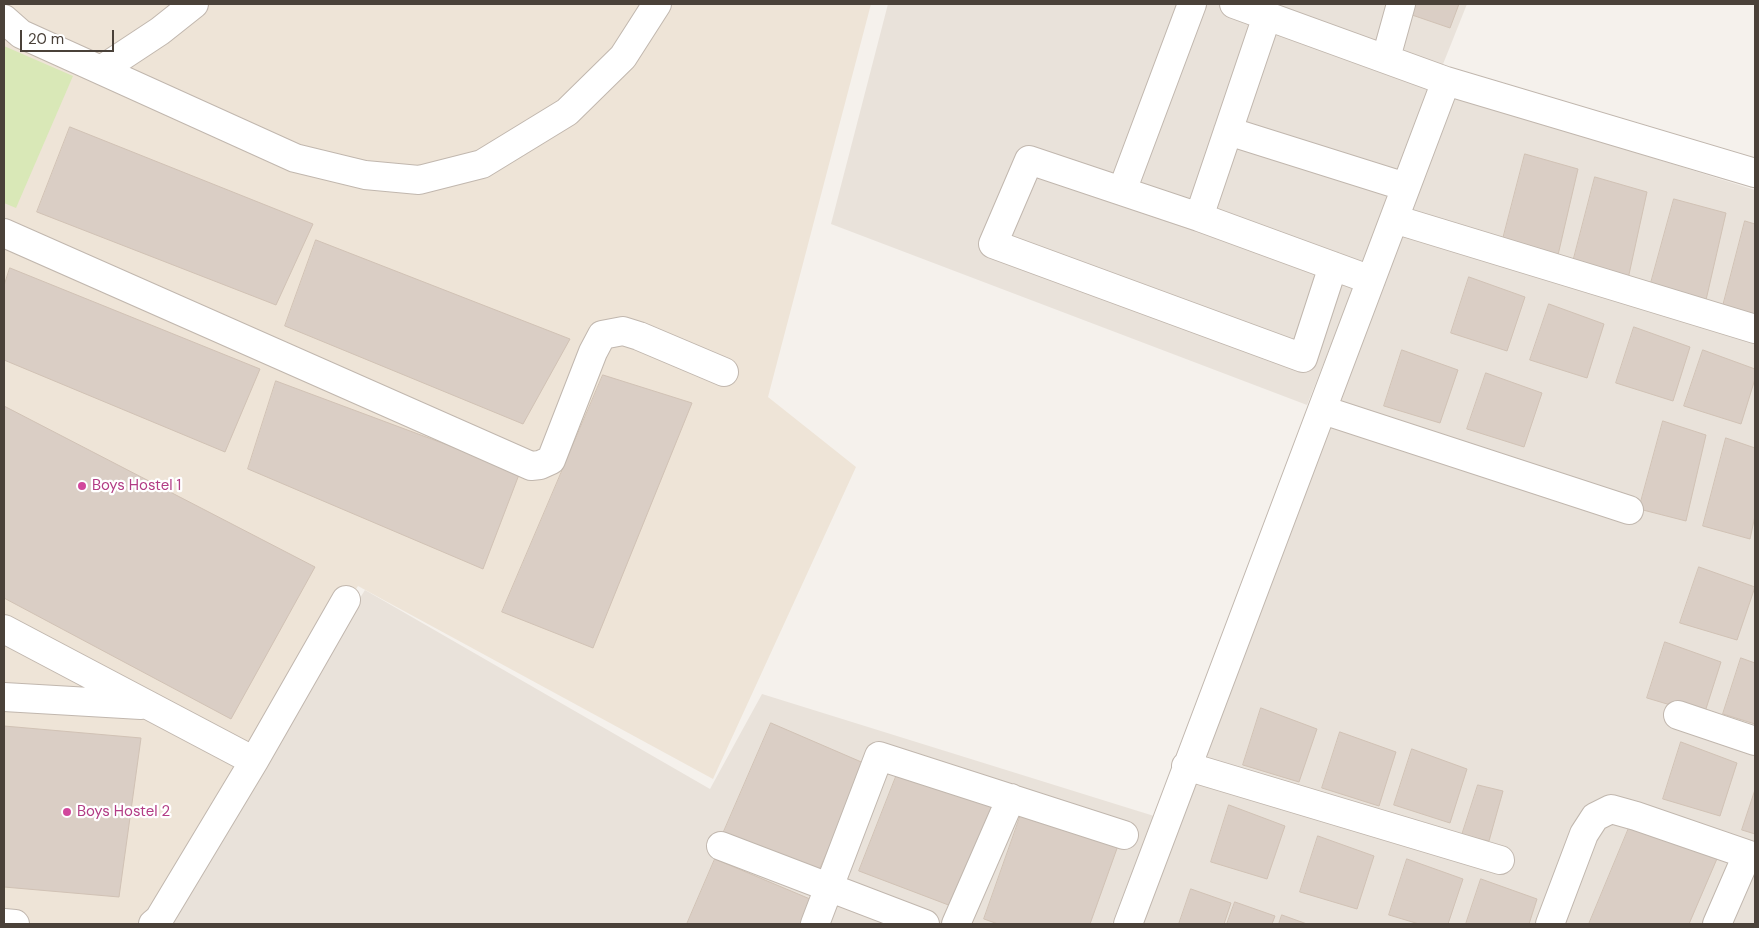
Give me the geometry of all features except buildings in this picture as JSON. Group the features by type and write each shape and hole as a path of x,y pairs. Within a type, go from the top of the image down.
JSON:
{"street":[{"path":"101,70 160,31 194,4"},
{"path":"4,19 21,34 295,158 364,175 420,180 482,164 568,112 623,57 657,4"},
{"path":"1122,190 1192,4"},
{"path":"1234,4 1446,81 1755,173"},
{"path":"1386,58 1402,4"},
{"path":"1199,217 1268,16"},
{"path":"1134,923 1186,766 1323,410 1446,81"},
{"path":"1228,131 1406,187"},
{"path":"1333,266 1303,358 993,244 1029,160 1199,217 1333,266 1371,280"},
{"path":"1394,219 1755,329"},
{"path":"4,232 531,466 540,465 551,460 593,352 602,335 624,331 724,372"},
{"path":"1323,410 1629,510"},
{"path":"153,924 158,919 254,761 346,600"},
{"path":"4,629 254,761"},
{"path":"4,697 153,706"},
{"path":"1678,715 1755,741"},
{"path":"815,924 879,756 1124,834"},
{"path":"1186,766 1500,860"},
{"path":"956,924 1011,798"},
{"path":"1550,924 1584,834 1595,817 1611,809 1751,856 1717,924"},
{"path":"721,846 925,924"},
{"path":"4,923 15,924"}],"shaded area":[{"path":"4,4 871,4 768,397 856,467 713,779 358,586 144,924 4,924"},
{"path":"888,4 1467,4 1307,405 831,224"},
{"path":"1456,96 1755,190 1755,924 1138,924"},
{"path":"365,590 710,789 762,694 1154,816 1112,924 156,924"}],"green space":[{"path":"4,46 73,76 16,208 4,203"}],"place":[{"name":"Boys Hostel 1","path":"82,486"},
{"name":"Boys Hostel 2","path":"67,812"}]}
